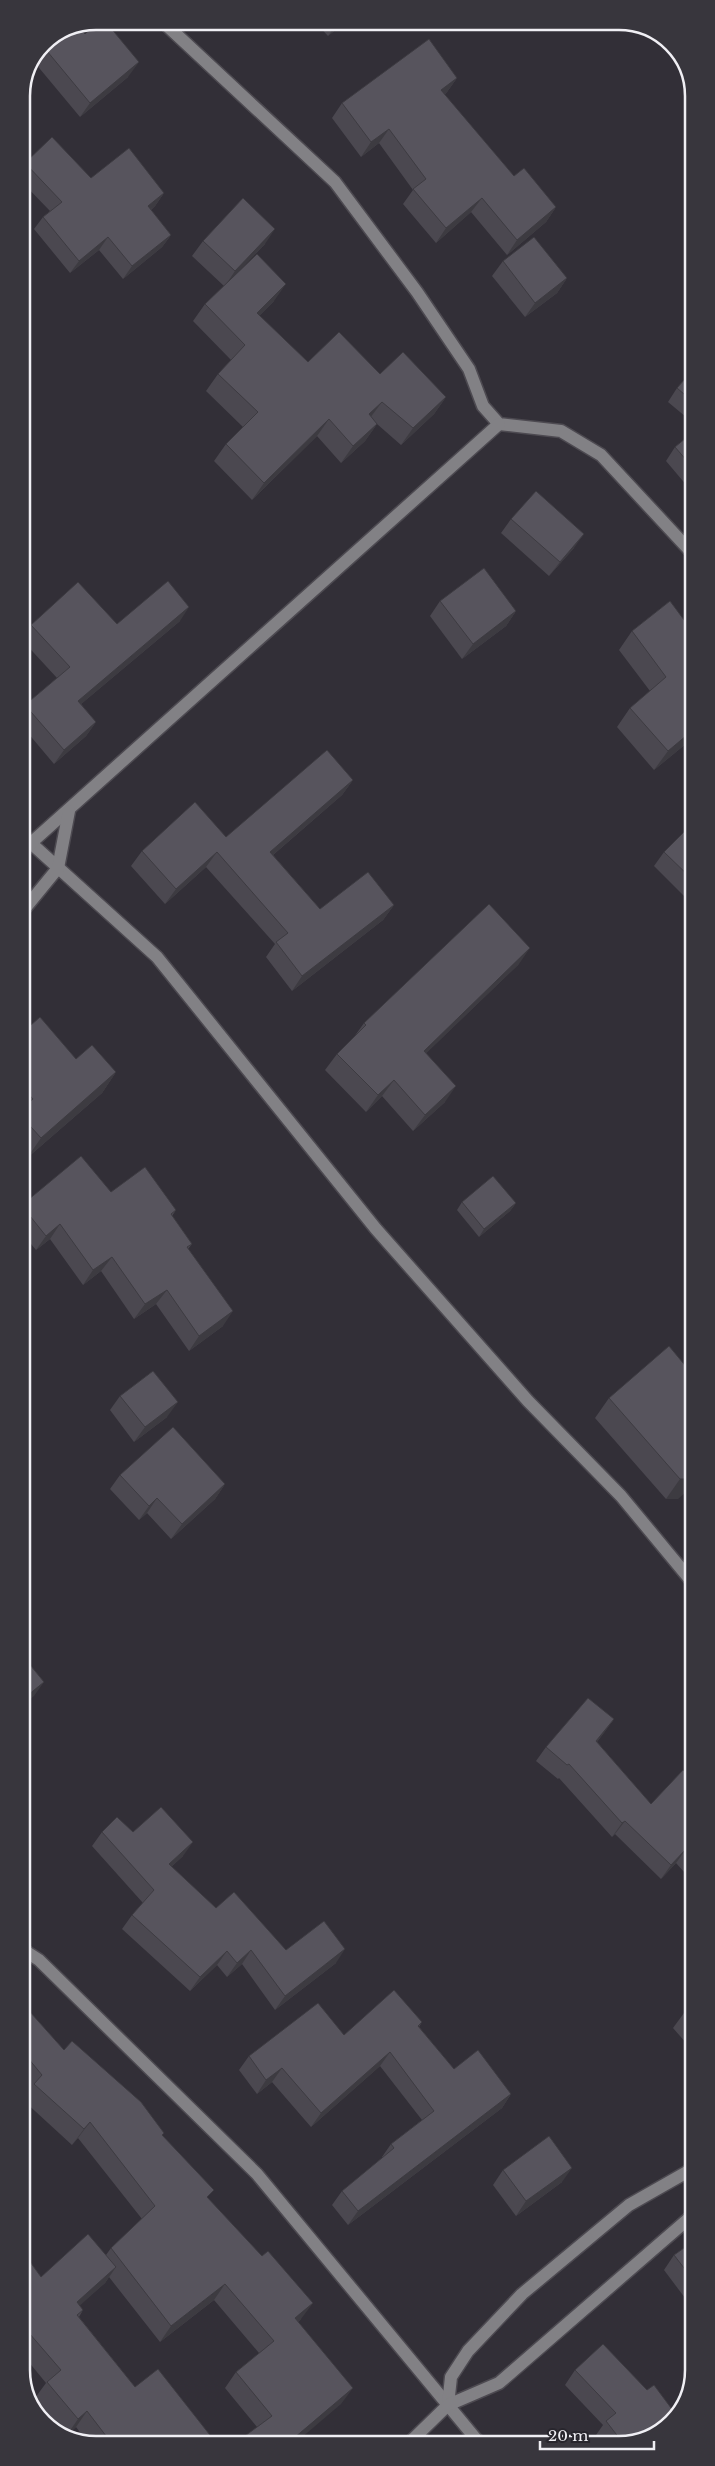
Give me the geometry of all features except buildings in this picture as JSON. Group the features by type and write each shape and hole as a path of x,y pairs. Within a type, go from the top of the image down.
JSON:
{"street":[{"path":"172,30 335,182 427,307 469,369 483,406 499,424 562,431 601,454 685,545"},
{"path":"30,839 69,811 499,424"},
{"path":"30,902 58,868 69,811"},
{"path":"30,847 58,868 157,957 376,1229 528,1401 621,1496 685,1573"},
{"path":"30,1954 39,1960 257,2174 475,2436"},
{"path":"448,2405 451,2377 468,2351 522,2294 629,2205 685,2173"},
{"path":"416,2436 448,2405 499,2384 685,2222"}]}
